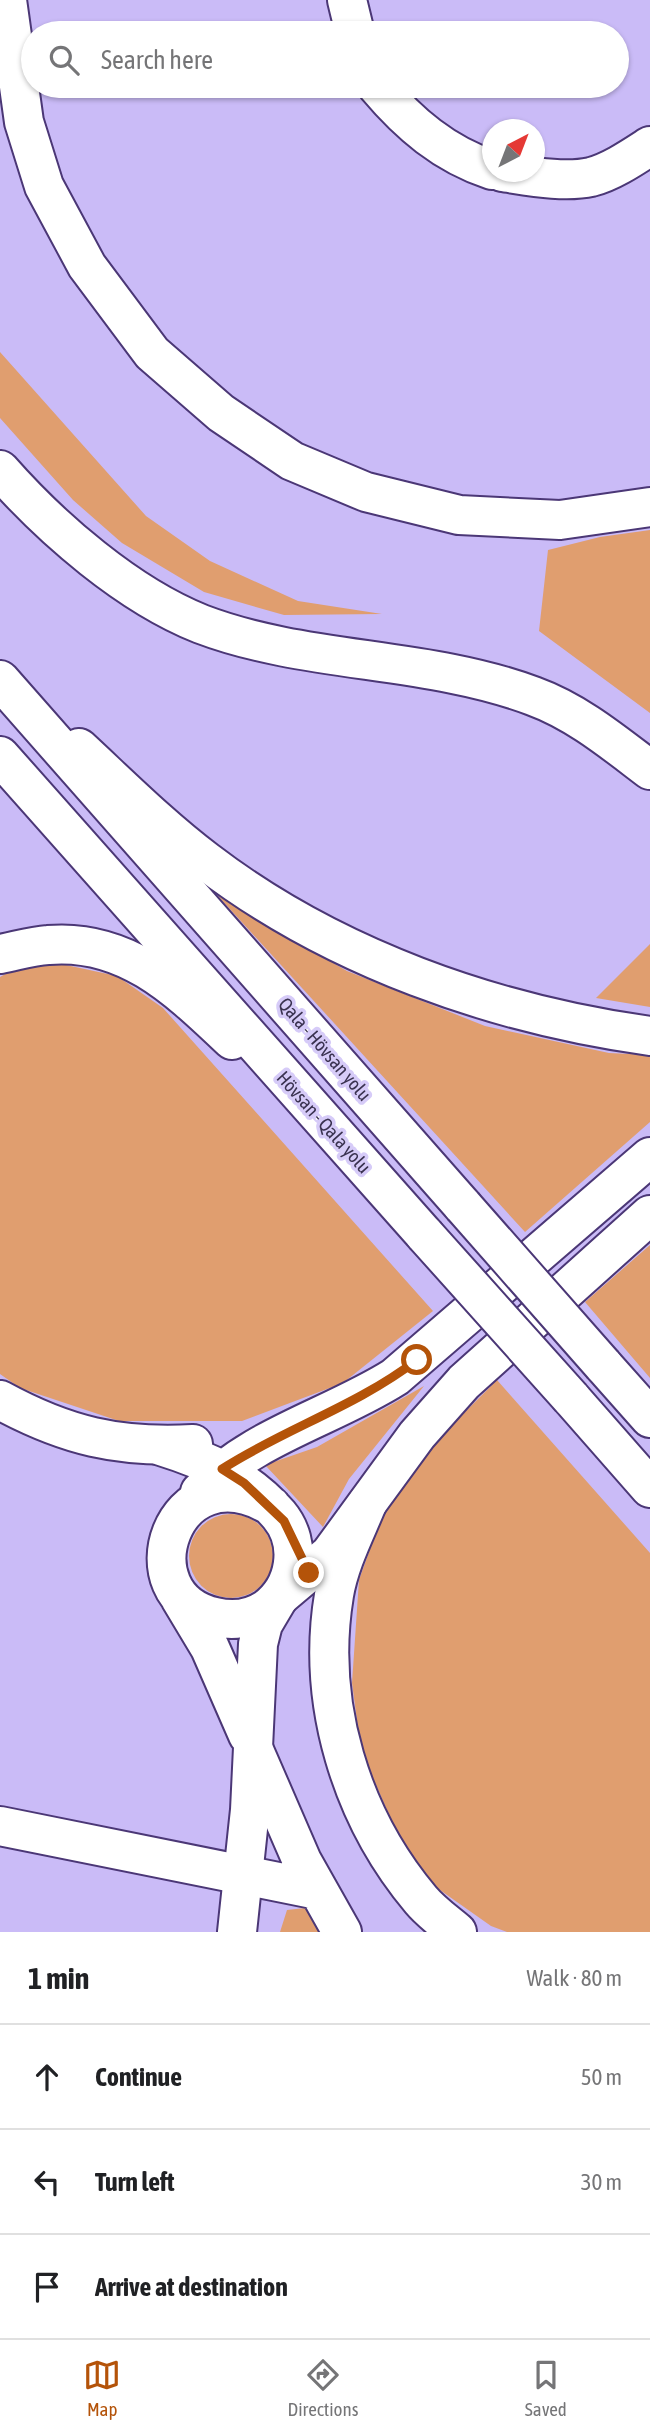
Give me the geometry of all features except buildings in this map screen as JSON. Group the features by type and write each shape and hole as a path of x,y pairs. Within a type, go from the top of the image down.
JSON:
{"street":[{"path":"8,0 11,47 24,122 44,186 87,266 152,353 221,413 292,460 366,492 459,515 560,520 650,507"},
{"path":"347,0 352,21"},
{"path":"387,98 407,121 450,153 482,166"},
{"path":"545,177 591,177 631,159 650,146"},
{"path":"0,470 78,545 138,591 201,624 268,642 469,676 535,696 588,724 650,769"},
{"path":"0,671 117,784 205,860 260,898 328,935 427,981 507,1008 593,1028 650,1036"},
{"name":"Qala - Hövsan yolu","path":"0,680 650,1418"},
{"name":"Hövsan - Qala yolu","path":"0,756 650,1488"},
{"path":"0,954 49,945 103,949 154,971 193,1003 371,1174"},
{"path":"342,1932 318,1890 210,1648 168,1572 166,1552 170,1532 180,1514 222,1469 299,1427 363,1397 417,1360 650,1157"},
{"path":"237,1932 245,1873 258,1644 263,1624 292,1570 300,1557 337,1546 417,1435 464,1382 650,1215"},
{"path":"0,1400 32,1417 85,1438 131,1446 230,1442 299,1427"},
{"path":"161,1446 199,1457 222,1469 244,1483 284,1521 300,1557 329,1652"},
{"path":"617,1450 650,1495"},
{"path":"180,1514 196,1502 224,1493 254,1496 271,1506"},
{"path":"367,1504 334,1592 329,1652 344,1759 361,1809 389,1857 422,1902 457,1932"},
{"path":"176,1590 189,1605 206,1615 226,1620 246,1618 264,1610 279,1597"},
{"path":"0,1826 245,1873 318,1890"}],"shaded area":[{"path":"0,352 146,516 210,561 298,601 382,614 284,615 204,592 122,543 73,500 0,418"},
{"path":"650,530 650,713 539,631 548,550 600,537"},
{"path":"217,895 347,971 485,1026 609,1053 650,1055 650,1122 525,1232"},
{"path":"650,944 650,1007 596,998"},
{"path":"57,963 117,976 163,1008 433,1311 343,1383 242,1421 119,1421 20,1388 0,1374 0,977 9,972"},
{"path":"650,1245 650,1378 585,1302"},
{"path":"497,1380 650,1553 650,1932 507,1932 491,1926 430,1883 394,1826 361,1751 352,1683 359,1580 380,1521 423,1454"},
{"path":"424,1386 349,1479 323,1527 265,1465 317,1447"},
{"path":"231,1514 247,1517 261,1526 270,1540 273,1556 270,1572 261,1586 247,1595 231,1598 215,1595 201,1586 192,1572 189,1556 192,1540 201,1526 215,1517"},
{"path":"305,1908 319,1932 280,1932 287,1910"}],"route":[{"path":"309,1573 284,1521 244,1483 222,1469 246,1454 363,1397 417,1360"}]}
